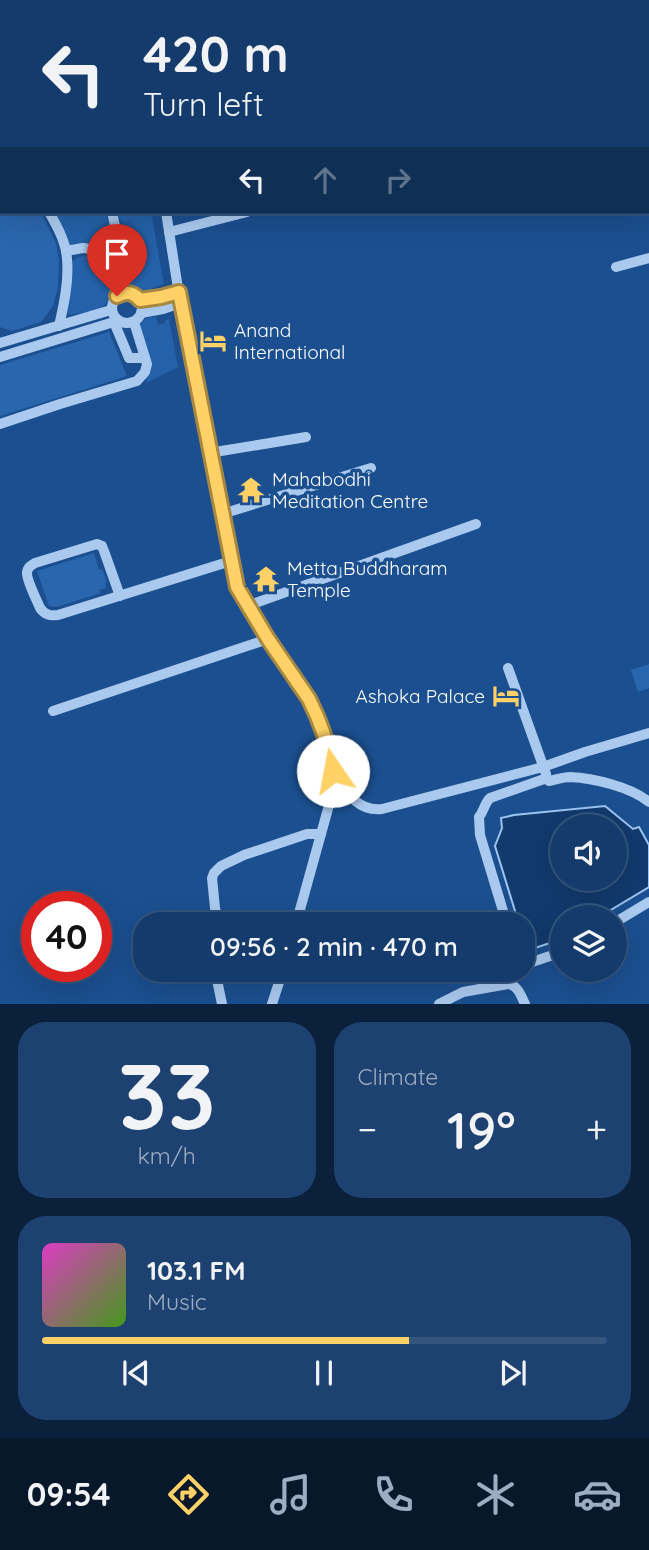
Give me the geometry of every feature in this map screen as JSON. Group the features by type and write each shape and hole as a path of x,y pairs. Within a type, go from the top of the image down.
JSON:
{"street":[{"path":"50,214 59,230 67,257 66,297 59,326"},
{"path":"107,256 119,244 112,214"},
{"path":"166,214 209,453 237,587 309,699 327,739 333,771 331,798 313,834 298,912"},
{"path":"169,232 239,214"},
{"path":"66,251 83,248 100,250 111,261 121,294"},
{"path":"616,267 649,258"},
{"path":"0,424 138,381 147,364 138,317 142,304 132,293 121,294 113,300 114,317 129,358 145,358"},
{"path":"140,300 180,297"},
{"path":"0,334 6,341 59,326 114,317 124,324 163,309 180,297"},
{"path":"0,357 114,317"},
{"path":"209,453 306,438"},
{"path":"222,514 371,468"},
{"path":"247,606 476,524"},
{"path":"120,596 102,546 97,544 35,563 27,571 40,608 52,616 120,596 231,561"},
{"path":"53,711 268,639"},
{"path":"508,667 549,781 568,777 612,784 641,795 649,802"},
{"path":"504,912 480,835 479,817 484,811 485,803 490,798 585,752 649,733"},
{"path":"333,771 357,804 374,810 545,772"},
{"path":"216,912 212,886 214,873 229,861 243,855 313,834"},
{"path":"627,915 649,902"},
{"path":"217,982 222,1004"},
{"path":"272,1004 279,982"},
{"path":"439,1004 463,992 508,984 517,988 525,1004"}],"shaded area":[{"path":"54,214 106,214 115,239 107,249 95,242 69,246"},
{"path":"118,214 151,214 164,284 143,293 124,285 116,256 123,247 123,229"},
{"path":"89,255 100,258 110,268 113,282 110,296 98,309 68,315 68,288 73,260"},
{"path":"156,317 158,325 169,319 178,367 147,383 146,378 151,369 139,325 146,318"},
{"path":"605,806 615,814 550,814 550,891 627,891 627,824 633,829 639,827 649,845 649,887 619,905 550,905 550,943 535,948 535,912 515,912 495,846 502,828 501,818"}],"building":[{"path":"0,214 42,214 56,243 59,260 58,287 53,306 41,322 12,331 0,327"},
{"path":"109,332 127,376 0,416 0,365"},
{"path":"94,553 99,570 102,569 107,582 106,588 99,590 101,593 56,607 49,606 37,571"},
{"path":"649,664 649,688 638,692 631,670"}],"place":[{"name":"Anand International","path":"213,341"},
{"name":"Mahabodhi Meditation Centre","path":"251,490"},
{"name":"Metta Buddharam Temple","path":"266,579"},
{"name":"Ashoka Palace","path":"506,696"}],"route":[{"path":"117,296 132,293 140,300 179,292 237,587 309,699 327,739 333,771"}]}
